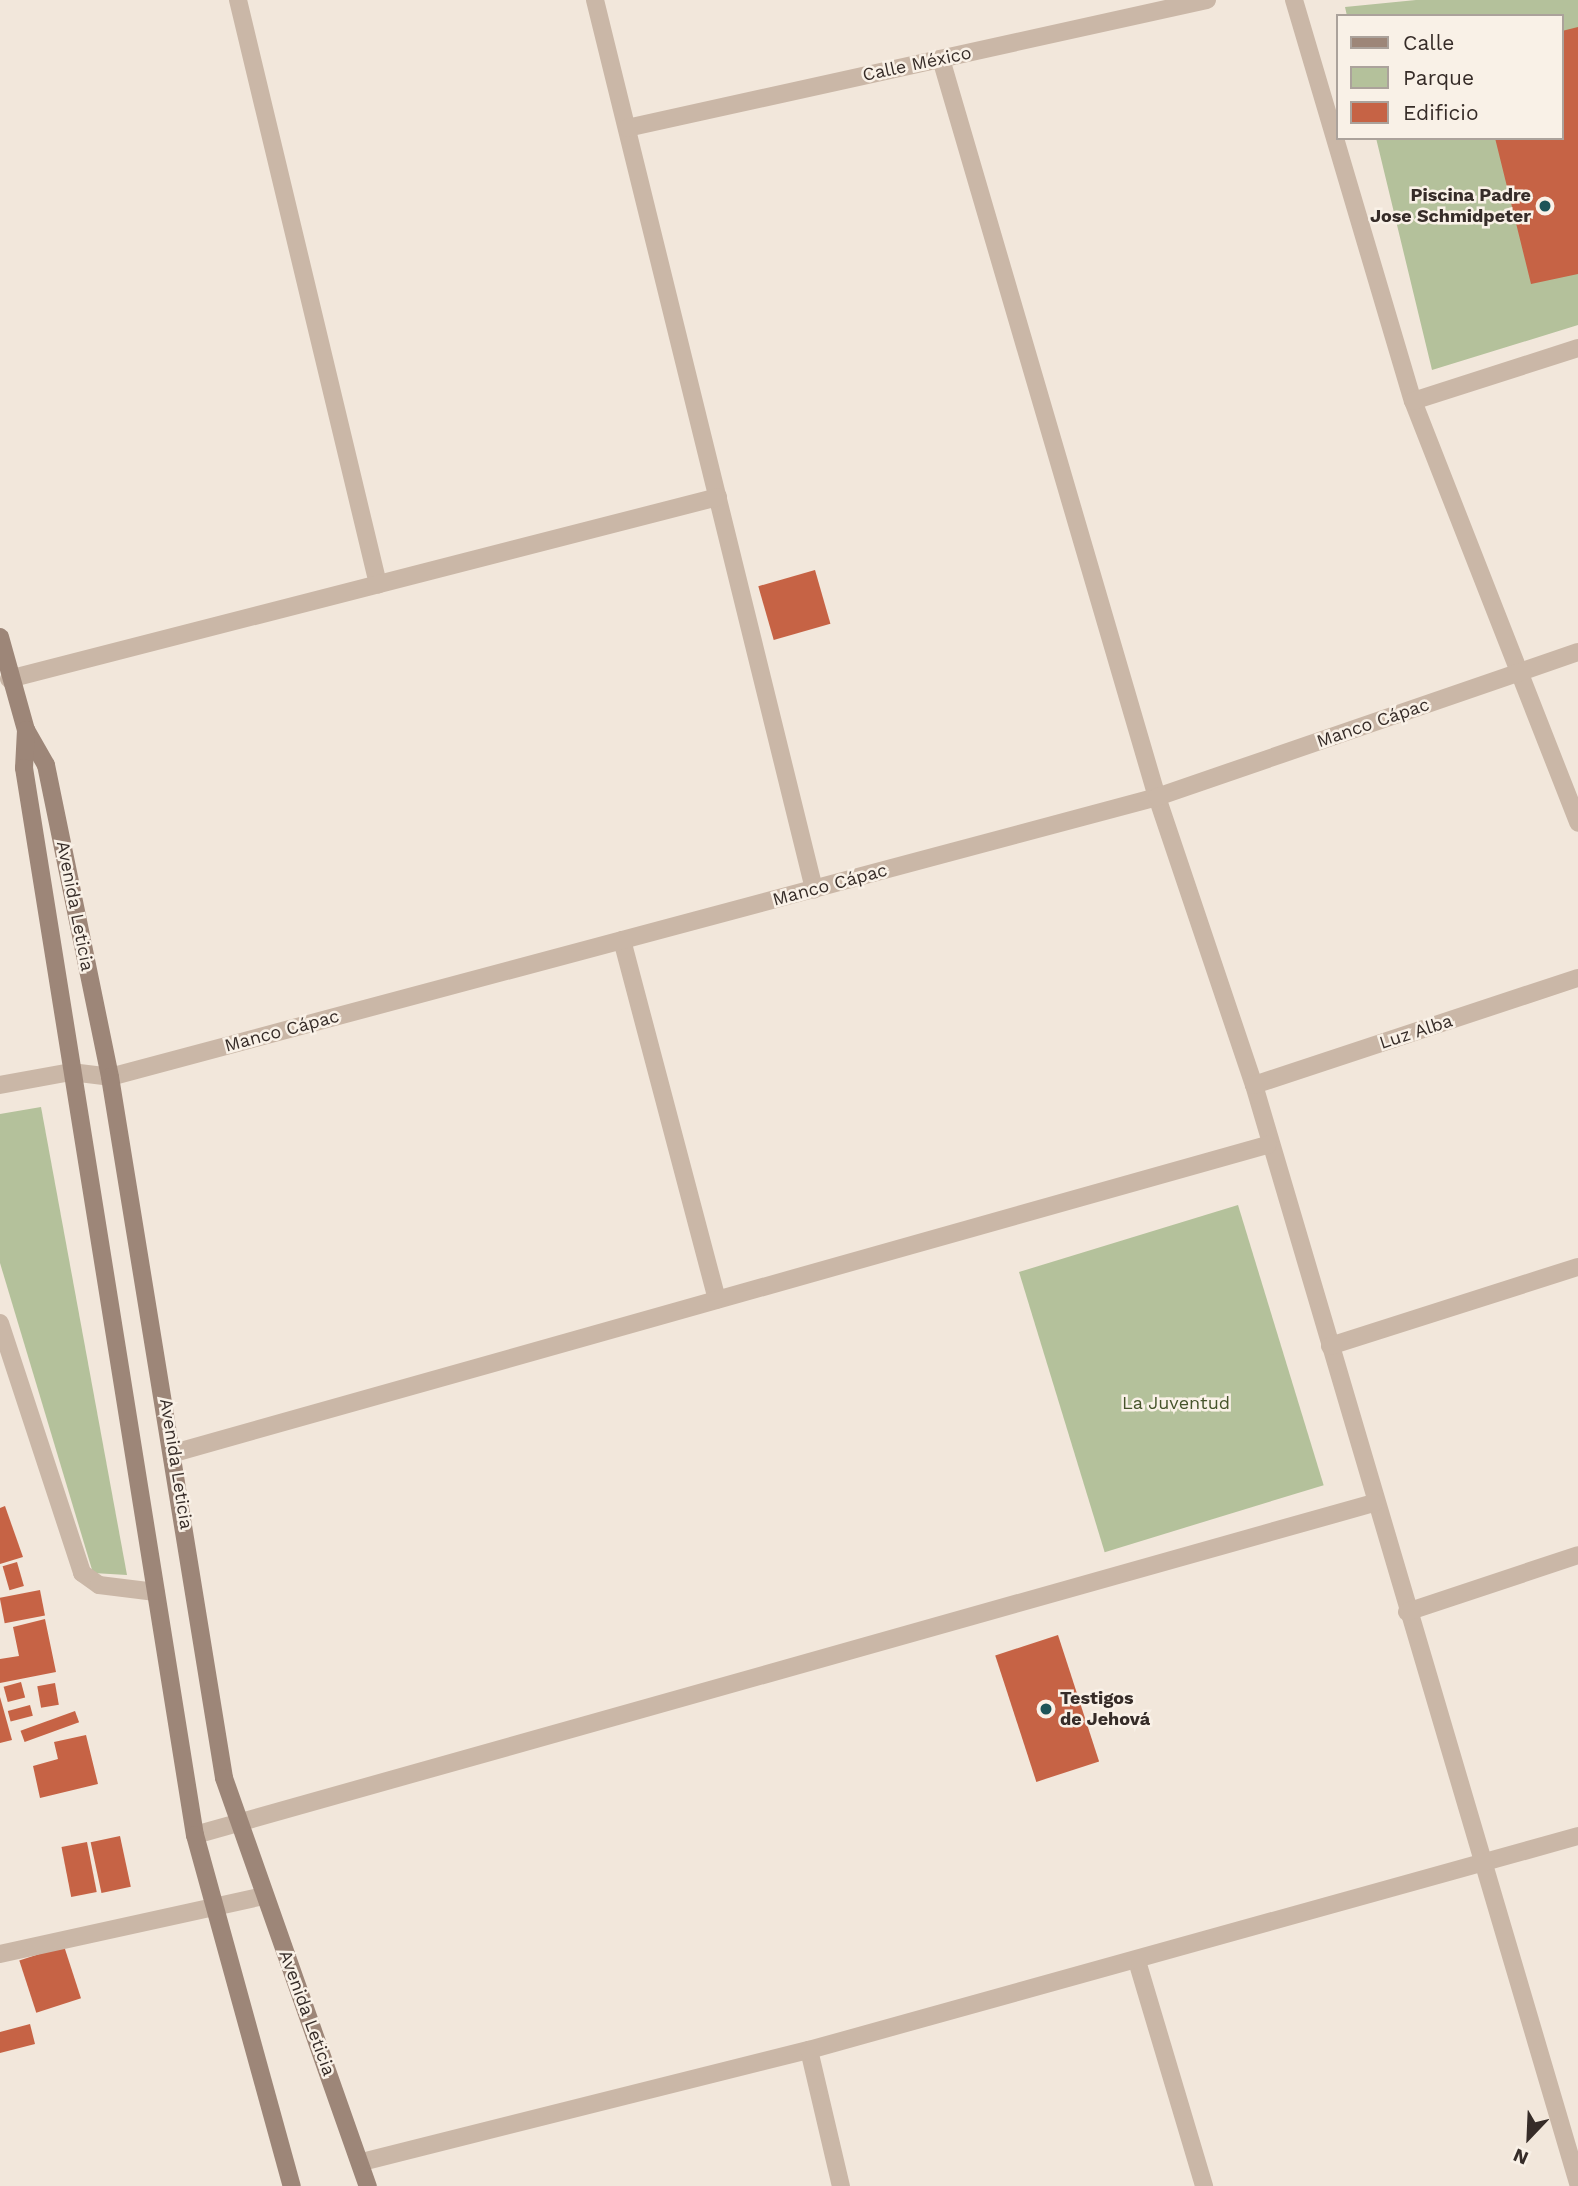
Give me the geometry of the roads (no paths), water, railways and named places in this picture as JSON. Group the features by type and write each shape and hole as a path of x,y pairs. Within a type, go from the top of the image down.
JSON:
{"street":[{"path":"238,0 378,584"},
{"path":"595,0 814,889"},
{"name":"Calle México","path":"627,128 1207,0"},
{"path":"1294,0 1413,401 1578,823"},
{"path":"941,59 1157,797 1254,1085 1267,1145 1330,1346 1406,1612 1483,1865 1572,2142 1578,2183"},
{"path":"1413,401 1578,348"},
{"path":"9,679 718,498"},
{"name":"Avenida Leticia","path":"0,637 9,679 26,730 47,765 110,1077 174,1453 224,1778 264,1896 362,2162 368,2186"},
{"name":"Manco Cápac","path":"0,1085 71,1072 110,1077 1157,797 1578,652"},
{"name":"Avenida Leticia","path":"26,730 24,768 195,1835 212,1907 292,2186"},
{"path":"622,940 717,1300"},
{"name":"Luz Alba","path":"1254,1085 1578,978"},
{"path":"174,1453 1267,1145"},
{"path":"1330,1346 1578,1267"},
{"path":"0,1323 82,1573 99,1586 156,1592"},
{"path":"195,1835 1374,1503"},
{"path":"1406,1612 1578,1555"},
{"path":"362,2162 809,2050 1483,1865 1578,1836"},
{"path":"0,1954 264,1896"},
{"path":"1137,1961 1204,2186"},
{"path":"809,2050 841,2186"}],"place":[{"name":"Piscina Padre Jose Schmidpeter","path":"1545,206"},
{"name":"Testigos de Jehová","path":"1046,1709"}],"park label":[{"name":"La Juventud","path":"1176,1403"}]}
